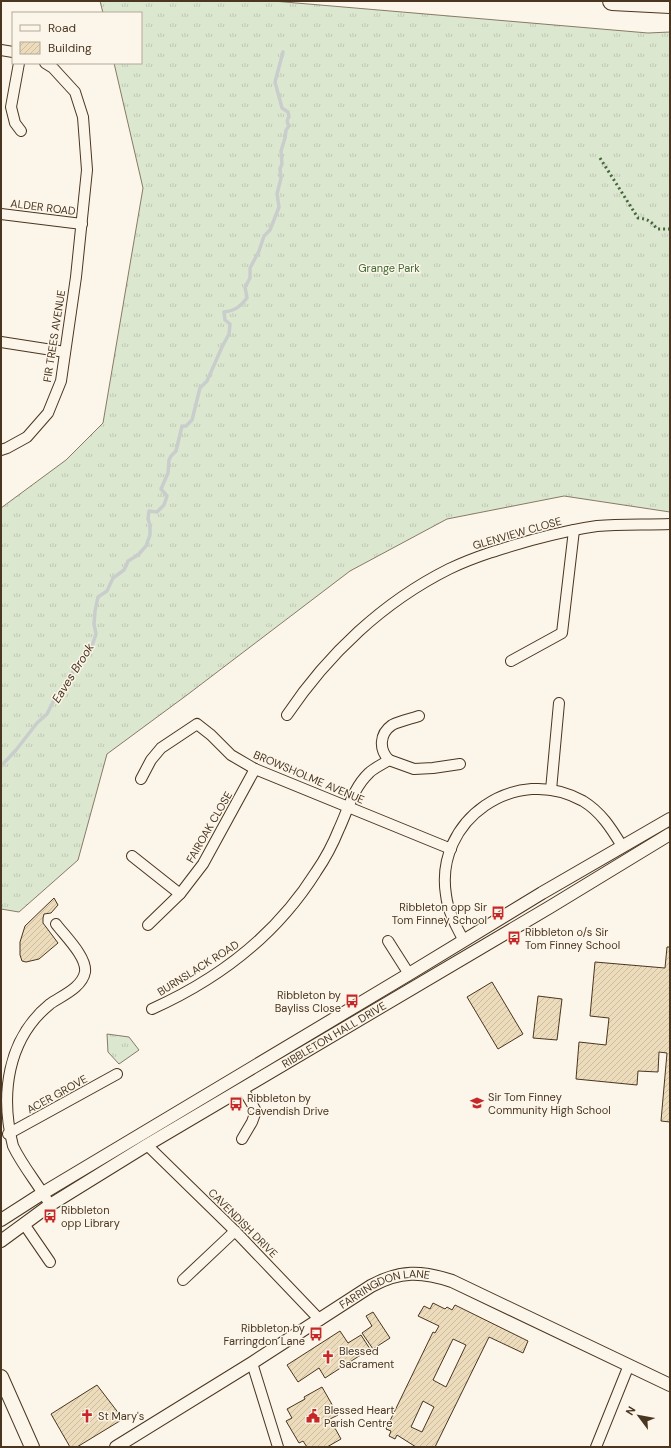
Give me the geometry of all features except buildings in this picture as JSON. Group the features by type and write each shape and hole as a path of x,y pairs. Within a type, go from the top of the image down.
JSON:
{"highway":[{"path":"612,1 670,4"}],"main road":[{"path":"1,1377 32,1447"}],"street":[{"path":"1,50 12,52"},
{"path":"19,64 12,107 15,123 21,131"},
{"name":"FIR TREES AVENUE","path":"1,450 27,437 48,413 61,380 76,277 87,170 83,117 75,92 54,68 47,64"},
{"name":"ALDER ROAD","path":"1,214 82,224"},
{"path":"1,342 65,352"},
{"name":"GLENVIEW CLOSE","path":"287,716 314,678 333,657 373,619 410,592 450,569 486,554 574,530 599,526 670,524"},
{"path":"511,662 562,632 574,530"},
{"path":"551,790 560,703"},
{"path":"419,716 392,725 385,732 383,738 383,754 389,760 414,769 460,764"},
{"name":"BROWSHOLME AVENUE","path":"141,779 151,760 161,748 198,724 211,734 231,755 255,769 450,849"},
{"name":"BURNSLACK ROAD","path":"152,1009 173,1000 237,960 272,928 317,872 339,830 355,792 369,773 389,760"},
{"name":"FAIROAK CLOSE","path":"148,925 180,894 203,864 255,769"},
{"path":"471,953 453,919 446,896 445,872 450,849 467,820 475,812 493,800 515,791 539,789 551,790 572,796 592,807 608,823 630,857"},
{"name":"RIBBLETON HALL DRIVE","path":"1,1220 43,1193 241,1088 258,1072 409,974 542,893 670,819"},
{"name":"RIBBLETON HALL DRIVE","path":"1,1240 144,1140 258,1072 471,953 670,834"},
{"path":"132,856 180,894"},
{"path":"542,893 550,907"},
{"path":"50,1205 18,1155 8,1134 3,1111 3,1087 8,1062 13,1050 28,1026 37,1016 80,983 85,973 82,958 56,924"},
{"path":"388,941 409,974"},
{"name":"ACER GROVE","path":"8,1134 117,1074"},
{"path":"241,1088 256,1111 242,1140"},
{"name":"CAVENDISH DRIVE","path":"144,1140 320,1320"},
{"path":"24,1224 50,1262"},
{"path":"183,1280 235,1232"},
{"name":"FARRINGDON LANE","path":"116,1447 252,1363 380,1281 400,1275 419,1273 428,1274 452,1281 670,1385"},
{"path":"252,1363 278,1447"},
{"path":"596,1447 629,1365"}],"green space":[{"name":"Grange Park","path":"100,1 273,1 648,33 670,32 670,512 564,496 447,519 350,571 107,754 78,860 19,912 1,909 1,508 66,460 103,423 143,188 114,64 142,64 142,12 103,12"},
{"path":"107,1034 129,1037 139,1050 119,1064 108,1052"}],"waterway":[{"name":"Eaves Brook","path":"1,766 16,750 37,723 47,714 54,700 66,685 79,660 91,649 96,634 94,624 98,597 107,591 113,578 124,570 128,561 138,555 146,546 150,535 150,525 148,519 149,511 157,512 164,505 167,496 161,489 168,473 169,460 176,451 182,426 186,426 192,420 200,388 207,381 229,334 230,324 225,320 224,312 237,308 247,298 245,287 250,278 250,268 259,251 264,236 270,230 279,207 277,194 281,178 281,151 286,130 289,126 287,122 289,117 288,112 282,108 275,82 283,52"}],"hedge":[{"path":"600,158 638,218 649,221 657,229 670,229"}],"place":[{"name":"Ribbleton opp Sir Tom Finney School","path":"498,913"},
{"name":"Ribbleton o/s Sir Tom Finney School","path":"514,938"},
{"name":"Ribbleton by Bayliss Close","path":"352,1001"},
{"name":"Sir Tom Finney Community High School","path":"477,1103"},
{"name":"Ribbleton by Cavendish Drive","path":"236,1104"},
{"name":"Ribbleton opp Library","path":"50,1216"},
{"name":"Ribbleton by Farringdon Lane","path":"316,1334"},
{"name":"Blessed Sacrament","path":"328,1357"},
{"name":"St Mary's","path":"87,1416"},
{"name":"Blessed Heart Parish Centre","path":"313,1416"}]}
